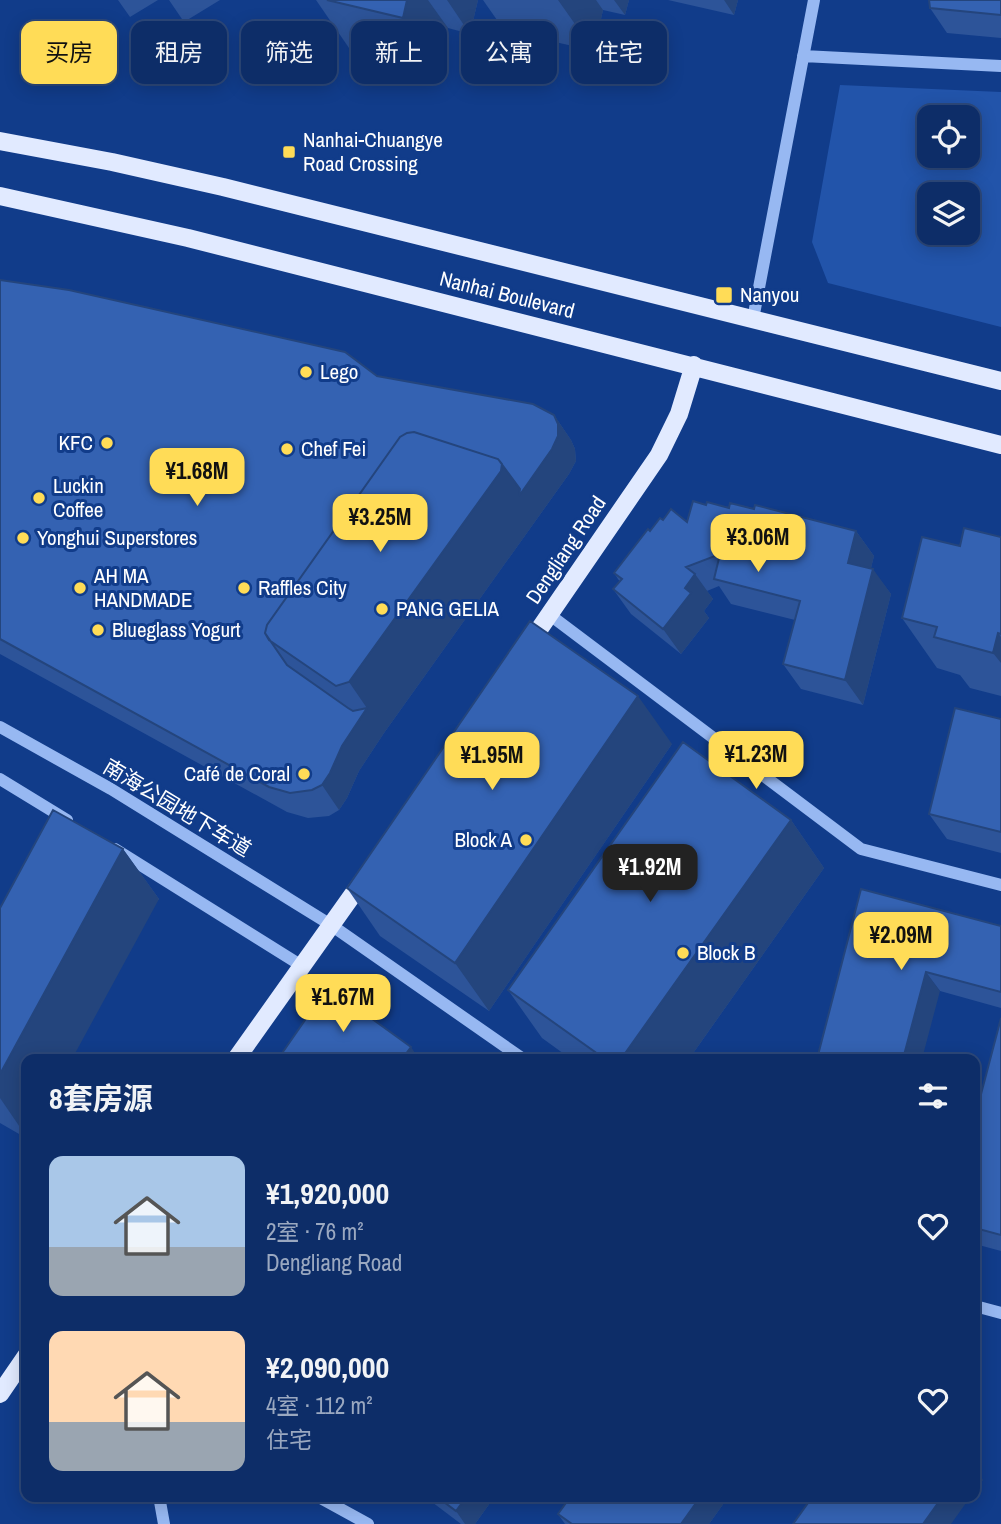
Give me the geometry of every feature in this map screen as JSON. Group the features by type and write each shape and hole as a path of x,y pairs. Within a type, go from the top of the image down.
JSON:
{"main road":[{"name":"Nanhai Boulevard","path":"0,141 113,162 223,187 1001,381"},
{"name":"Nanhai Boulevard","path":"0,196 188,238 1001,445"},
{"name":"Dengliang Road","path":"518,659 659,455 679,414 694,365"},
{"path":"240,1054 378,859"},
{"path":"0,1394 21,1363"}],"street":[{"path":"753,319 814,0"},
{"path":"803,57 1001,66"},
{"path":"550,615 860,849 1001,885"},
{"name":"南海公园地下车道","path":"0,727 111,789 331,925 516,1054"},
{"path":"0,779 72,828"},
{"path":"102,841 302,966"},
{"path":"980,1307 1001,1313"},
{"path":"160,1502 164,1524"},
{"path":"328,1502 368,1524"}],"shaded area":[{"path":"840,85 1001,92 1001,327 828,283 812,242"}],"building":[{"path":"327,0 407,0 403,18"},
{"path":"929,0 1001,0 1001,15 930,8"},
{"name":"Raffles City","path":"0,280 69,290 345,352 377,376 533,404 554,415 558,424 558,436 519,496 520,489 498,459 414,432 400,437 267,625 265,633 287,665 353,711 367,708 342,746 322,785 312,790 290,793 269,787 0,639"},
{"path":"414,432 498,459 502,464 501,471 349,682 336,686 269,640 265,633 267,625 400,437"},
{"path":"693,501 729,508 730,503 754,509 755,505 856,531 848,563 873,569 845,680 783,664 800,601 714,579 720,554 686,567 695,574 685,588 691,593 663,629 613,589 622,579 614,573 648,529 650,531 660,518 663,520 671,509 687,522"},
{"path":"964,528 1001,537 1001,634 998,633 993,653 934,637 937,627 902,618 922,537 960,546"},
{"path":"530,621 638,696 455,963 347,888"},
{"path":"955,708 1001,719 1001,832 929,814"},
{"path":"683,742 791,820 625,1054 598,1054 508,990"},
{"path":"53,810 123,849 0,1074 0,908"},
{"path":"861,889 1001,926 1001,992 926,972 904,1054 818,1054"},
{"path":"328,987 411,1047 406,1054 281,1054"},
{"path":"1001,1018 1001,1235 980,1229 980,1098"},
{"path":"444,1502 463,1502 456,1511"},
{"path":"567,1502 697,1502 681,1524 572,1524 558,1514"},
{"path":"809,1502 939,1502 923,1524 793,1524"}],"place":[{"name":"Nanhai-Chuangye Road Crossing","path":"289,152"},
{"name":"Nanyou","path":"724,295"},
{"name":"Lego","path":"306,372"},
{"name":"KFC","path":"107,443"},
{"name":"Chef Fei","path":"287,449"},
{"name":"Luckin Coffee","path":"39,498"},
{"name":"Yonghui Superstores","path":"23,538"},
{"name":"AH MA HANDMADE","path":"80,588"},
{"name":"Raffles City","path":"244,588"},
{"name":"PANG GELIA","path":"382,609"},
{"name":"Blueglass Yogurt","path":"98,630"},
{"name":"Café de Coral","path":"304,774"},
{"name":"Block A","path":"526,840"},
{"name":"Block B","path":"683,953"}]}
